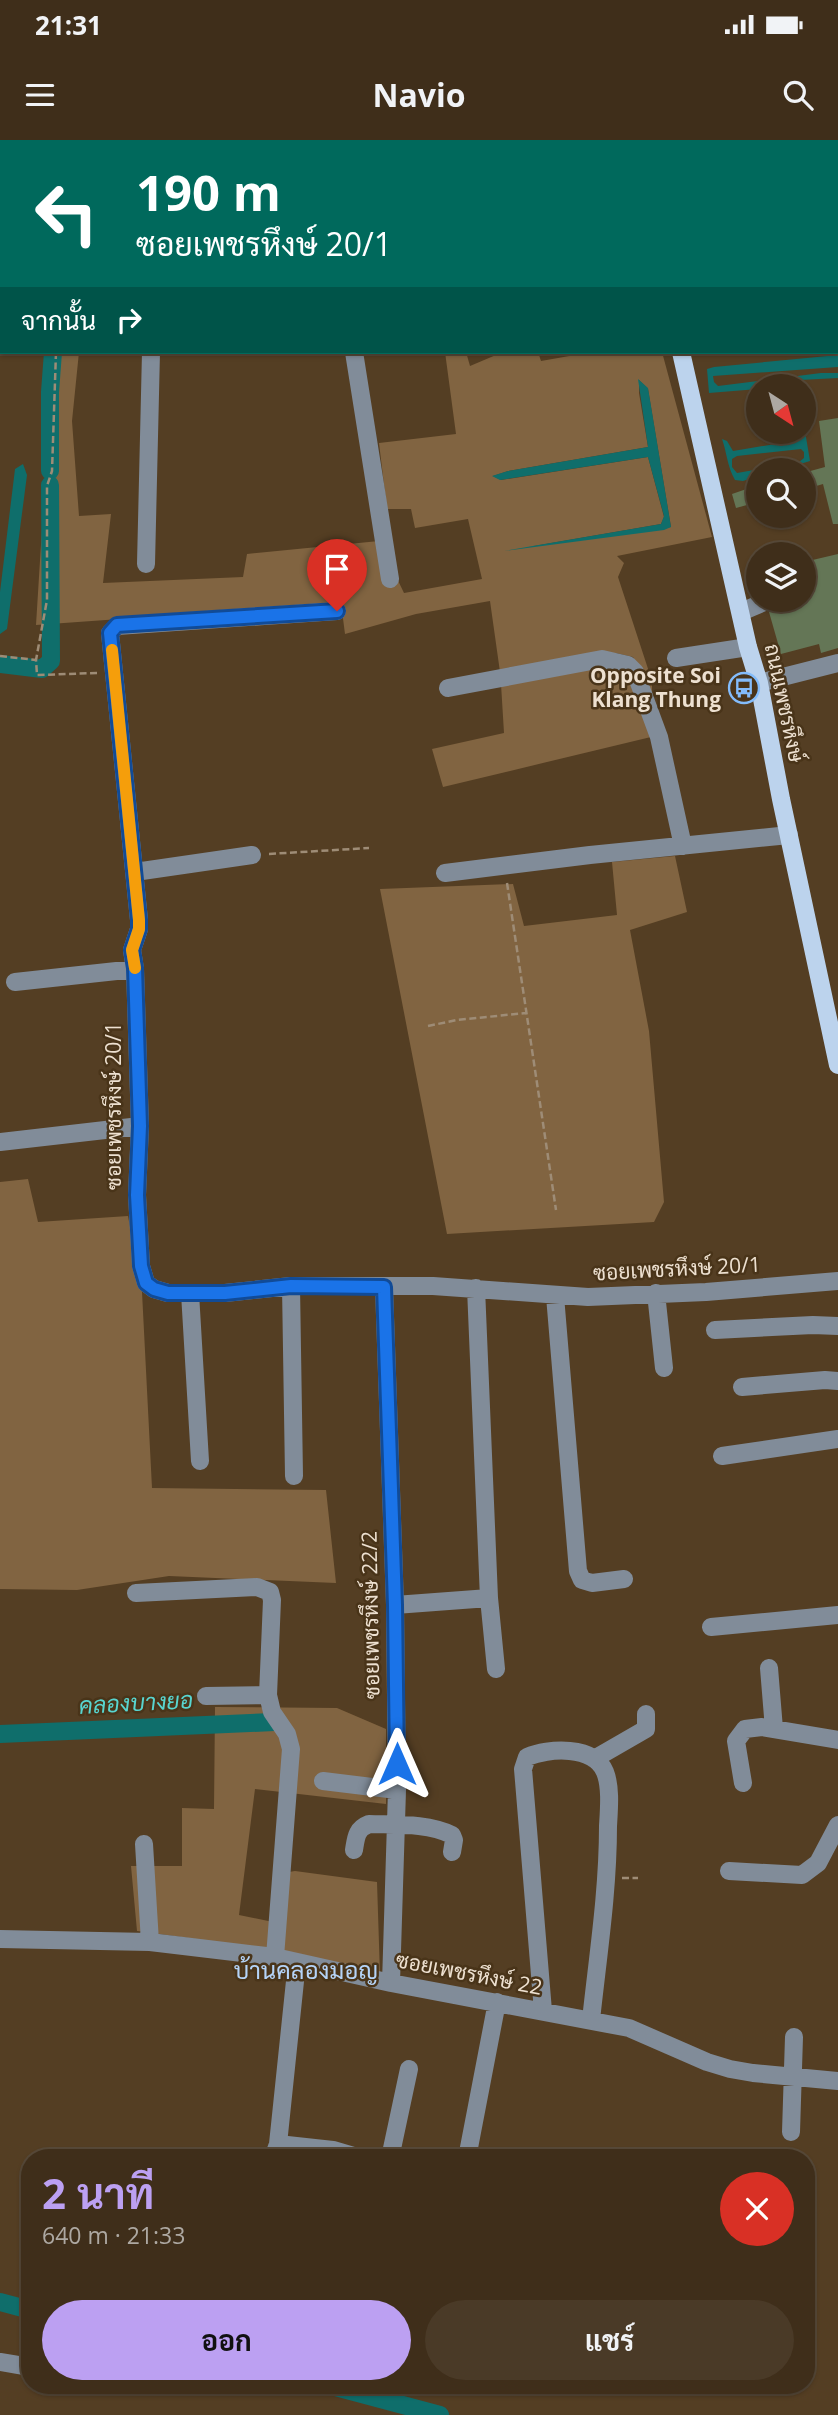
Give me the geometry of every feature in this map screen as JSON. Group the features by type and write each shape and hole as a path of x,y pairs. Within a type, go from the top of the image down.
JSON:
{"main road":[{"name":"ถนนเพชรหึงษ์","path":"681,354 748,647 759,683 838,1065"}],"street":[{"path":"146,564 150,354"},
{"path":"354,354 390,579"},
{"path":"741,612 746,610"},
{"name":"ซอยเพชรหึงษ์ 20/1","path":"337,611 117,625 110,633 139,920 132,950 135,968 140,1126 137,1195 141,1266 146,1283 154,1289 168,1293 225,1293 291,1286 476,1288 588,1297 706,1292 838,1281"},
{"path":"676,658 748,647"},
{"path":"447,688 601,659 628,665 639,681 659,737 683,846"},
{"path":"759,683 838,663"},
{"path":"444,873 789,835"},
{"path":"135,872 252,855"},
{"path":"15,982 135,968"},
{"path":"0,1142 140,1126"},
{"path":"291,1286 294,1476"},
{"name":"ซอยเพชรหึงษ์ 22/2","path":"384,1287 395,1605 397,1790 391,1983"},
{"path":"476,1288 489,1598 496,1669"},
{"path":"190,1293 201,1461"},
{"path":"656,1293 664,1368"},
{"path":"555,1296 578,1571 582,1580 592,1583 624,1579"},
{"path":"715,1330 838,1326"},
{"path":"742,1387 838,1381"},
{"path":"722,1455 838,1439"},
{"path":"136,1593 257,1587 270,1592 272,1600 268,1695 272,1712 287,1734 291,1749 275,1957"},
{"path":"395,1605 489,1598"},
{"path":"711,1627 838,1615"},
{"path":"769,1668 774,1729"},
{"path":"206,1696 268,1695"},
{"path":"594,1759 646,1729 646,1714"},
{"path":"743,1783 736,1741 745,1729 774,1729 838,1740"},
{"path":"543,2011 523,1769 527,1757 541,1751 583,1753 594,1759 605,1771 609,1800 608,1878 591,2020"},
{"path":"323,1781 397,1790"},
{"path":"354,1850 357,1833 362,1826 369,1824 396,1825 447,1833 454,1840 453,1852"},
{"path":"729,1871 802,1875 818,1863 838,1825"},
{"path":"144,1844 150,1942"},
{"name":"ซอยเพชรหึงษ์ 22","path":"0,1940 150,1942 275,1957 391,1983 629,2028 730,2069 838,2081"},
{"path":"272,2149 297,1962"},
{"path":"469,2149 497,2003"},
{"path":"791,2132 794,2037"},
{"path":"392,2149 408,2068"},
{"path":"0,2362 21,2366"}],"path":[{"path":"56,354 52,471 47,486 47,600 36,661 37,675 115,672"},
{"path":"0,656 36,661"},
{"path":"252,855 369,848"},
{"path":"505,866 556,1210"},
{"path":"428,1026 457,1020 526,1013"}],"shaded area":[{"path":"46,354 79,354 72,421 79,516 111,514 103,583 243,577 247,554 379,541 404,593 482,579 468,519 415,528 411,509 387,509 379,443 456,434 445,354 467,354 470,366 498,354 539,354 541,361 581,354 663,354 712,537 617,556 624,563 618,577 652,681 652,694 633,657 616,653 500,672 490,601 416,614 345,634 341,603 36,625 46,464 41,448","holes":["639,380 648,389 671,527 528,547 661,524 664,517 648,457 501,480 493,476 508,471 648,447"]},
{"path":"598,668 622,668 635,686 651,737 443,787 432,749 504,733 501,684"},
{"path":"675,856 687,912 630,930 649,1031 664,1202 654,1222 447,1234 380,889 513,884 524,926 617,915 612,862"},
{"path":"28,1179 38,1222 128,1216 142,1292 152,1488 326,1490 336,1583 169,1576 77,1590 0,1589 0,1182"},
{"path":"215,1707 337,1708 386,1729 386,1804 255,1789 239,1915 273,1922 277,1874 295,1871 377,1882 380,1975 259,1950 137,1931 131,1866 182,1866 182,1808 214,1809"}],"water":[{"path":"838,355 838,367 713,376 718,386 746,382 746,390 709,393 707,369"},
{"path":"838,373 838,378 816,379 816,374 813,374"},
{"path":"638,379 648,388 671,527 504,551 661,524 664,516 648,457 500,480 492,476 648,447"},
{"path":"722,439 727,441 733,451 775,444 807,444 810,458 804,458 801,449 737,456 732,459 732,467 737,473 746,471 746,480 743,481 735,480 730,470"},
{"path":"23,464 27,475 7,629 0,634 0,592 15,469"}],"building":[{"path":"838,418 838,524 833,524 823,484 816,486 816,469 825,467 819,421"},
{"path":"746,489 746,505 736,508 732,494"},
{"path":"838,554 838,648 821,653 819,644 781,654 769,612 816,612 816,559"}],"waterway":[{"path":"50,471 53,354"},
{"path":"0,664 42,669 51,661 50,485"},
{"name":"คลองบางยอ","path":"0,1734 274,1722"},
{"path":"0,2302 21,2308"},
{"path":"362,2394 440,2415"}],"slow traffic":[{"path":"112,650 136,877 139,929 132,950 135,968"}],"place":[{"name":"Opposite Soi Klang Thung","path":"744,688"}],"district":[{"name":"บ้านคลองมอญ","path":"306,1971"}],"route":[{"path":"337,611 117,625 110,633 139,920 137,938 132,950 135,968 140,1126 138,1219 141,1266 146,1283 154,1289 168,1293 225,1293 291,1286 384,1287 395,1605 397,1764"}]}
